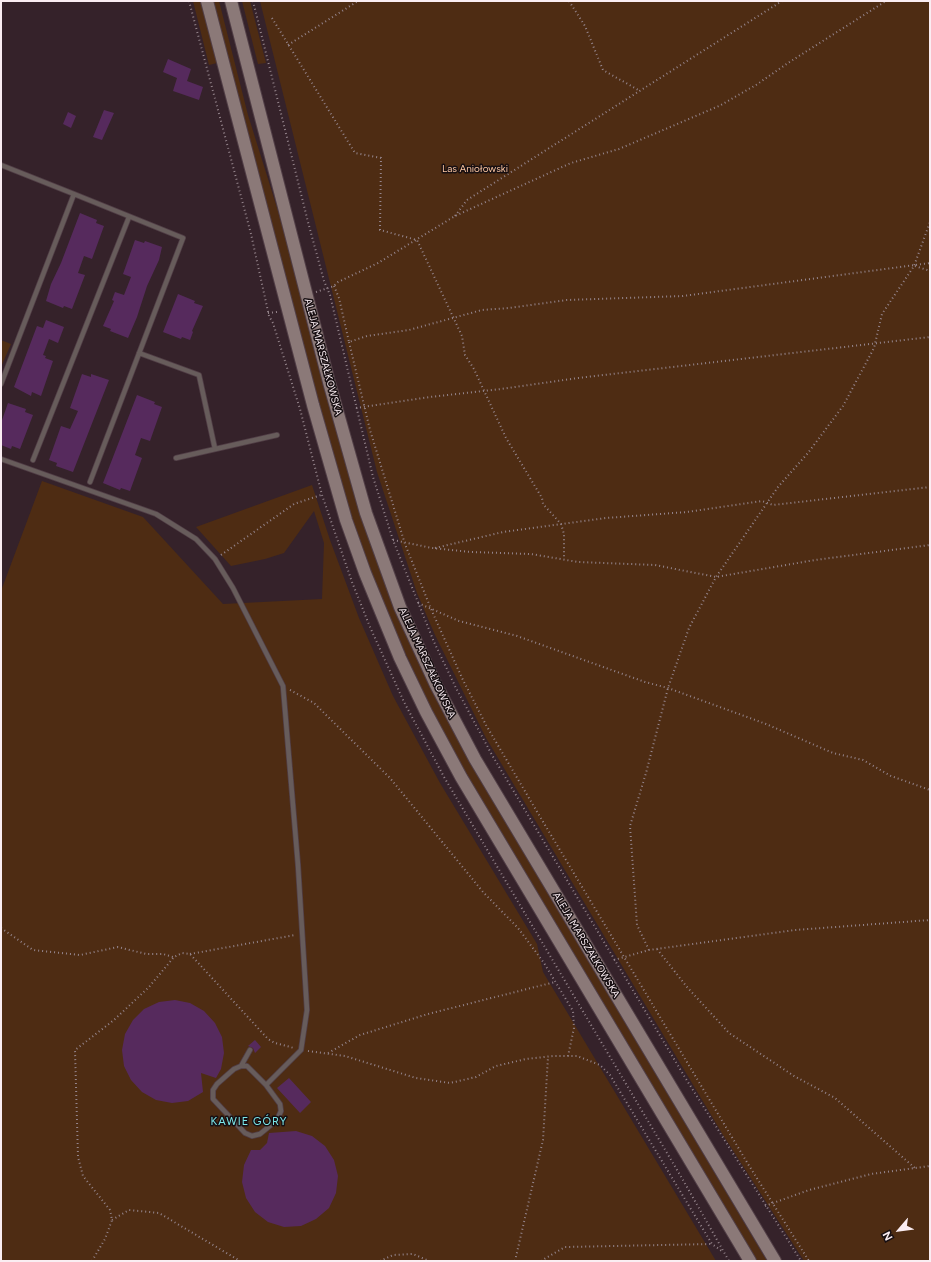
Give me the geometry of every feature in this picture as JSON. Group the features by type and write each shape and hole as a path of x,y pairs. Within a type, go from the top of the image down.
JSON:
{"main road":[{"name":"ALEJA MARSZAŁKOWSKA","path":"207,1 313,404 346,520 365,573 400,658 426,712 461,777 750,1261"},
{"name":"ALEJA MARSZAŁKOWSKA","path":"231,1 329,382 366,513 400,607 436,685 475,759 775,1261"}],"lane":[{"path":"1,165 183,238 90,482"},
{"path":"1,384 74,194"},
{"path":"33,460 129,217"},
{"path":"139,353 199,376 215,449"},
{"path":"176,458 277,435"},
{"path":"1,459 156,514 196,539 215,559 233,588 283,686 307,1010 301,1050 266,1085"},
{"path":"240,1066 250,1050"},
{"path":"240,1066 247,1066 266,1085 280,1104 281,1112 277,1120 260,1134 252,1136 244,1134 213,1098 214,1090 217,1084 234,1069 240,1066"}],"path":[{"path":"189,1 251,234 268,313 280,311"},
{"path":"253,1 310,230 327,289 373,477 393,540 417,602 456,688 492,755 614,960 765,1206 801,1261"},
{"path":"288,45 358,1"},
{"path":"569,1 585,26 603,70 640,91"},
{"path":"455,216 467,200 782,1"},
{"path":"316,292 334,286 338,282 378,263 455,216 572,163 619,149 719,106 756,85 886,1"},
{"path":"272,18 355,153 381,158 380,230 417,240 462,336 465,355 474,369 506,438 542,498 543,504 561,524 564,534 564,559"},
{"path":"649,950 637,924 630,826 646,773 668,688 689,628 716,577 778,487 808,454 842,406 875,345 882,314 914,266 930,222"},
{"path":"349,342 367,336 409,330 482,310 567,300 683,296 930,263"},
{"path":"914,266 930,271"},
{"path":"334,286 339,298 379,465 405,544 431,609 462,678 486,725 623,958 810,1261"},
{"path":"356,408 430,397 768,355 875,345 930,337"},
{"path":"432,548 503,532 606,518 687,512 762,500 773,505 930,487"},
{"path":"215,559 294,504 322,495"},
{"path":"393,540 405,544 471,552 531,554 578,562 655,565 716,577 816,560 930,545"},
{"path":"417,602 460,621 517,636 645,682 668,688 766,724 833,753 863,760 891,776 930,790"},
{"path":"283,686 314,703 390,778 483,892 518,928 556,982 573,1011 574,1028 568,1056"},
{"path":"614,960 649,950 795,930 930,920"},
{"path":"1,928 33,950 80,955 118,947 146,954 163,954 174,957"},
{"path":"92,1261 105,1239 112,1220 110,1210 83,1176 78,1157 75,1050 114,1020 149,987 174,957 182,953 190,954 302,934"},
{"path":"657,949 687,987 729,1033 794,1076 835,1098 916,1169"},
{"path":"190,954 268,1039 276,1044 301,1050 345,1056 416,1078 450,1083 476,1077 496,1066 526,1059 577,1056 600,1065 610,1075 712,1244 724,1252"},
{"path":"327,1053 360,1035 428,1014 556,982"},
{"path":"515,1261 543,1140 548,1057"},
{"path":"765,1206 809,1190 871,1174 930,1166"},
{"path":"112,1220 129,1210 159,1213 240,1261"},
{"path":"541,1261 565,1247 712,1244"},
{"path":"380,1261 393,1255 413,1254 429,1261"}],"green space":[{"path":"193,1 201,1 217,63 209,65"},
{"path":"213,1 219,1 248,115 283,227 359,510 405,633 439,705 494,803 767,1261 756,1261 478,795 439,726 387,613 350,518"},
{"path":"242,1 250,1 266,63 258,64"},
{"name":"Las Aniołowski","path":"260,1 930,1 930,1261 804,1261 723,1135 486,738 435,635 417,593 377,472"},
{"path":"1,340 11,344 1,367"},
{"path":"42,481 143,517 223,604 322,599 324,543 314,511 284,553 265,559 231,566 196,527 312,485 330,540 359,618 393,696 440,783 537,944 543,972 716,1261 1,1261 1,591"}],"building":[{"path":"168,59 191,69 187,81 203,87 199,100 173,91 177,78 163,72"},
{"path":"104,110 114,113 102,140 93,137"},
{"path":"68,112 76,116 71,128 63,124"},
{"path":"80,213 97,220 96,223 104,226 92,259 84,256 78,273 85,275 72,309 64,306 63,308 46,301 51,284 61,263"},
{"path":"135,240 144,243 145,241 162,247 159,260 147,286 137,317 128,338 110,331 111,329 103,326 114,301 112,300 115,292 124,295 131,277 123,274"},
{"path":"178,294 203,306 192,331 190,340 182,337 181,339 163,332"},
{"path":"46,320 64,327 58,343 49,339 43,355 46,356 45,358 53,361 41,396 32,392 31,396 14,387 37,326 43,328"},
{"path":"82,374 91,377 91,374 109,380 73,472 56,466 57,463 49,460 61,426 70,429 78,411 70,408"},
{"path":"137,395 155,402 154,404 162,407 150,441 141,438 135,455 142,458 130,491 121,488 120,490 103,483"},
{"path":"8,403 26,409 25,412 33,415 20,449 12,446 11,449 1,445 1,423"},
{"path":"175,1000 190,1003 204,1011 215,1023 222,1037 224,1053 221,1069 216,1078 201,1073 203,1092 188,1101 172,1103 156,1100 142,1092 131,1080 124,1066 122,1050 125,1034 133,1020 144,1009 159,1002"},
{"path":"255,1040 261,1047 255,1053 253,1048 248,1046"},
{"path":"289,1078 311,1102 300,1113 277,1088"},
{"path":"296,1131 312,1136 325,1146 334,1160 338,1176 336,1193 329,1208 316,1219 301,1226 284,1227 268,1222 255,1212 246,1198 242,1182 244,1165 251,1150 260,1150 267,1143 269,1133"}],"district":[{"name":"KAWIE GÓRY","path":"249,1122"}]}
